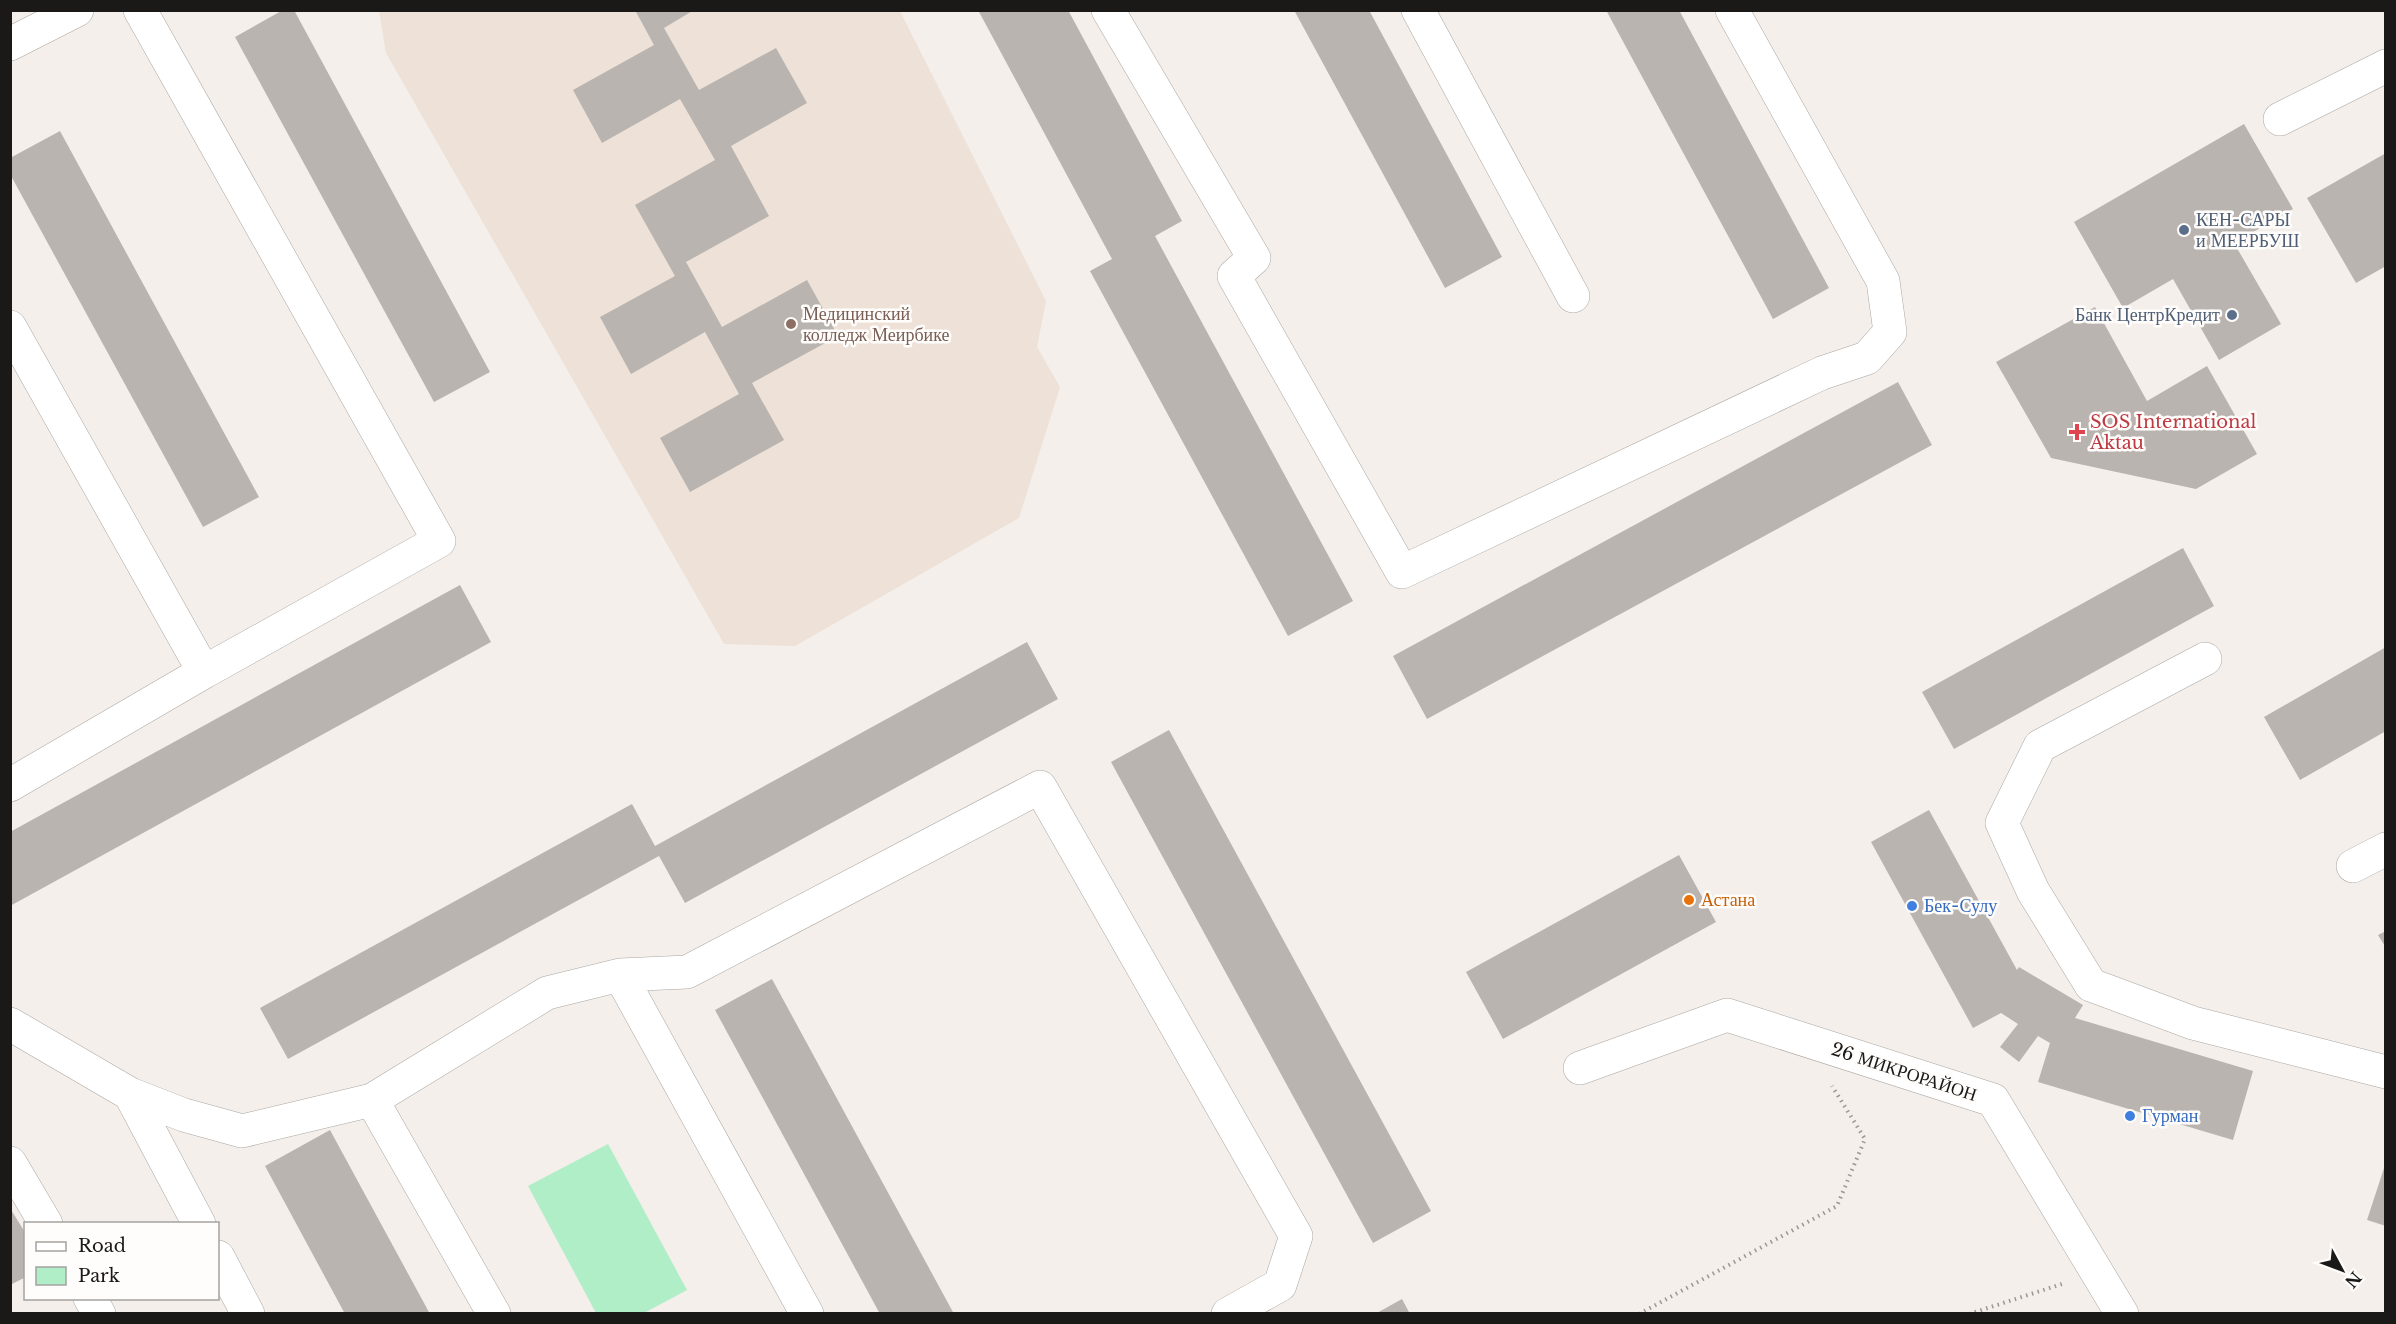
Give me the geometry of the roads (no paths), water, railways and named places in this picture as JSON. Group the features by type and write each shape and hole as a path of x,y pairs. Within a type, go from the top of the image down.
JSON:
{"lane":[{"path":"10,44 77,10"},
{"path":"10,785 204,672 439,541 140,10"},
{"path":"1108,10 1254,258 1234,276 1402,572 1822,373 1867,358 1890,332 1883,281 1732,10"},
{"path":"1418,10 1573,296"},
{"path":"2280,119 2385,66"},
{"path":"10,327 204,672"},
{"path":"2205,659 2040,746 2002,823 2033,891 2091,985 2193,1023 2385,1072"},
{"path":"10,1024 130,1094 184,1115 242,1131 372,1100 548,993 620,975 687,972 1040,787 1296,1236 1280,1285 1228,1314"},
{"path":"2353,866 2385,849"},
{"path":"620,975 807,1314"},
{"name":"26 МИКРОРАЙОН","path":"1580,1068 1727,1015 1993,1100 2122,1314"},
{"path":"130,1094 198,1222"},
{"path":"372,1100 494,1314"},
{"path":"10,1163 45,1222"},
{"path":"219,1259 248,1314"},
{"path":"91,1300 99,1314"}],"place":[{"name":"КЕН-САРЫ и МЕЕРБУШ","path":"2184,230"},
{"name":"Банк ЦентрКредит","path":"2232,315"},
{"name":"Медицинский колледж Меирбике","path":"791,324"},
{"name":"SOS International Aktau","path":"2077,432"},
{"name":"Астана","path":"1689,900"},
{"name":"Бек-Сулу","path":"1912,906"},
{"name":"Гурман","path":"2130,1116"}]}
